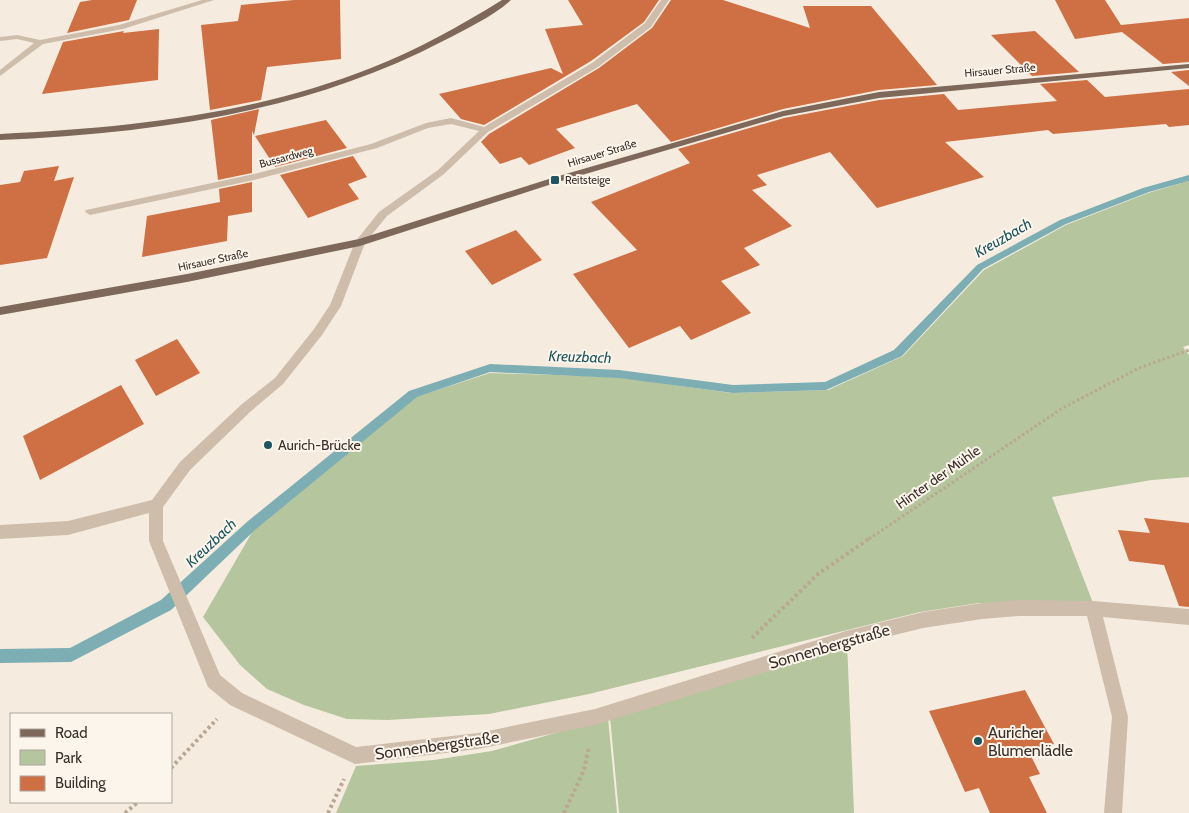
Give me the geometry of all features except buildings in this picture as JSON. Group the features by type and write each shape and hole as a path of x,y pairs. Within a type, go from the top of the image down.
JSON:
{"main road":[{"path":"0,136 134,128 234,112 292,97 355,77 410,55 457,32 507,0"},
{"name":"Hirsauer Straße","path":"0,311 187,278 360,242 564,177 783,114 879,95 1189,66"}],"street":[{"path":"0,39 17,37 40,42 120,27 210,0"},
{"path":"0,532 68,528 156,505 185,466 246,408 280,381 318,332 335,306 360,242 383,214 441,172 485,130 595,65 648,26 666,0"},
{"path":"0,74 40,42"},
{"name":"Bussardweg","path":"90,212 263,175 374,146 426,126 451,121 485,130"},
{"name":"Sonnenbergstraße","path":"156,505 156,540 214,681 236,699 355,756 478,741 595,717 846,639 924,620 982,611 1019,608 1093,609 1189,617"},
{"path":"1093,609 1120,717 1113,813"}],"path":[{"name":"Hinter der Mühle","path":"744,671 745,645 818,574 972,467 1061,409 1139,368 1189,350"},
{"path":"172,767 236,699"},
{"path":"564,813 584,770 595,717"},
{"path":"328,813 334,802"},
{"path":"125,813 137,803"}],"green space":[{"path":"1189,181 1189,345 1183,347 1189,355 1189,477 1152,480 1052,497 1093,603 979,603 920,612 589,694 489,714 388,720 347,719 304,705 267,689 240,665 203,617 254,529 416,397 490,373 617,377 731,393 828,390 903,356 984,270 1066,225 1148,193"},
{"path":"847,642 854,813 619,813 610,717"},
{"path":"608,718 617,813 336,813 356,766 434,760 492,751"}],"waterway":[{"name":"Kreuzbach","path":"0,656 71,655 166,605 252,525 413,394 490,368 619,374 733,389 826,386 898,353 980,267 1063,222 1146,190 1189,178"}],"place":[{"name":"Reitsteige","path":"555,180"},
{"name":"Aurich-Brücke","path":"268,445"},
{"name":"Auricher Blumenlädle","path":"978,741"}]}
